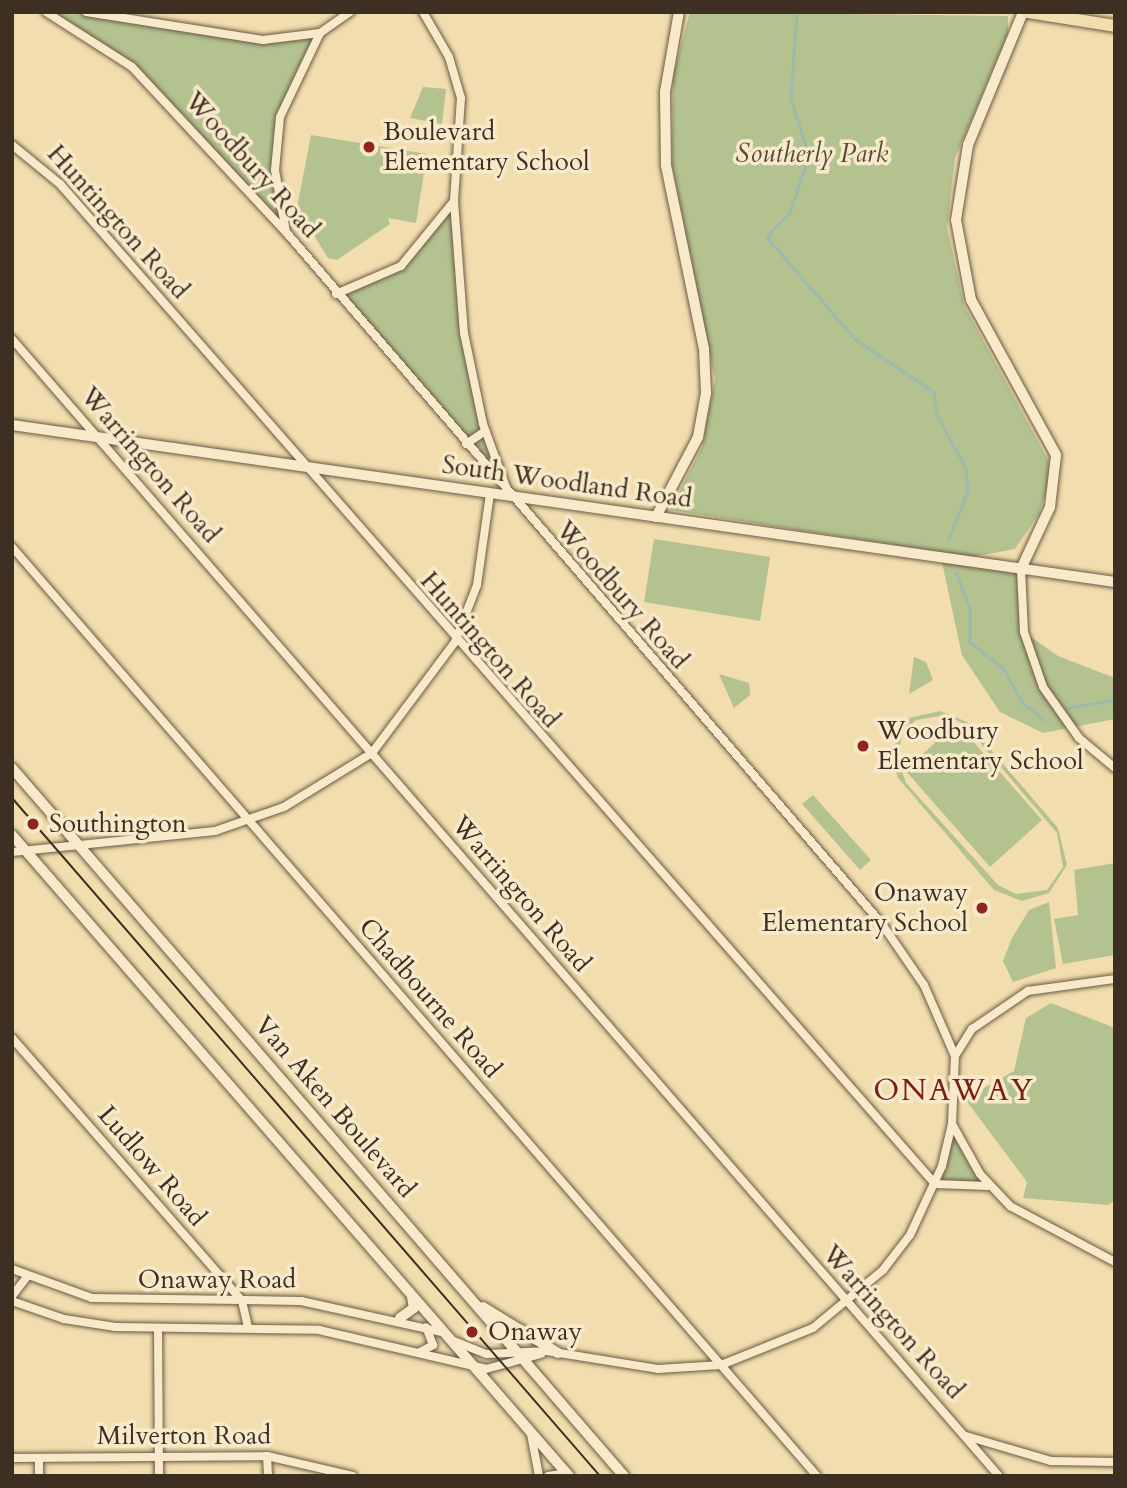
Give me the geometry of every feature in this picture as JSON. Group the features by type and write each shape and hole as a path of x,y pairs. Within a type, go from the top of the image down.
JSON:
{"main road":[{"path":"1026,12 1115,26"}],"street":[{"name":"Woodbury Road","path":"46,12 132,67 286,232 509,497 882,924 924,985 955,1056"},
{"path":"86,12 263,40 320,33 350,12"},
{"path":"656,517 698,437 706,393 704,349 665,153 665,92 679,12"},
{"path":"1026,12 968,145 956,219 971,300 1056,455 1050,507 1021,569 1030,660 1065,722 1115,768"},
{"path":"422,14 449,57 461,99 454,201 464,333 485,431 509,497"},
{"path":"286,232 275,170 280,117 320,33"},
{"name":"Huntington Road","path":"12,145 60,184 455,642 935,1184"},
{"path":"336,294 401,266 454,201"},
{"name":"Warrington Road","path":"12,339 846,1303 999,1476"},
{"name":"South Woodland Road","path":"12,425 1115,582"},
{"path":"466,444 485,431"},
{"path":"12,852 81,848 215,831 248,820 317,790 372,752 455,642 477,585 490,494"},
{"name":"Chadbourne Road","path":"12,547 817,1476"},
{"name":"Van Aken Boulevard","path":"12,768 624,1476"},
{"path":"12,835 568,1475"},
{"path":"473,1301 553,1352 636,1368 721,1365 813,1328 846,1303 910,1235 935,1184 952,1124 955,1056 972,1029 1010,1000 1058,982 1115,979"},
{"name":"Ludlow Road","path":"12,1038 242,1301 248,1328"},
{"path":"952,1124 988,1186 1031,1222 1115,1262"},
{"path":"935,1184 988,1186"},
{"name":"Onaway Road","path":"12,1269 26,1278 111,1301 301,1301 400,1318 424,1325 475,1351 522,1356"},
{"path":"12,1299 26,1278"},
{"path":"400,1318 414,1308 412,1297"},
{"name":"Onaway Road","path":"12,1299 84,1323 158,1329 319,1330 420,1352 473,1368 522,1356 553,1352"},
{"path":"420,1352 433,1345 424,1325"},
{"path":"158,1329 159,1476"},
{"path":"530,1431 539,1476"},
{"path":"965,1436 1051,1461 1115,1462"},
{"path":"267,1456 268,1476"},
{"name":"Milverton Road","path":"12,1458 267,1456 353,1476"},
{"path":"39,1458 39,1476"},
{"path":"548,1476 568,1475"}],"green space":[{"path":"46,12 86,12 246,38 320,33 285,97 275,154 286,232 132,67"},
{"name":"Southerly Park","path":"690,12 1008,16 1008,33 955,158 947,227 964,305 1048,460 1050,478 1039,514 1015,549 973,557 670,510 702,447 715,379 672,164 673,76"},
{"path":"423,87 446,89 442,124 410,118"},
{"path":"311,135 427,154 416,223 388,218 390,224 337,260 328,258 297,208"},
{"path":"454,201 470,373 510,497 336,294 390,274"},
{"path":"654,539 770,557 760,621 644,602"},
{"path":"941,558 1021,569 1024,632 1058,656 1115,678 1115,719 1043,733 1000,712 962,655"},
{"path":"914,657 926,662 933,680 909,694"},
{"path":"719,674 749,683 750,695 734,708"},
{"path":"940,711 967,722 1058,828 1067,865 1049,893 1022,901 994,890 898,778 892,760 898,731 909,718","holes":["946,715 964,724 1057,833 1063,867 1047,890 1016,894 998,885 906,783 897,757 903,733 916,720"]},
{"path":"957,723 1042,820 990,867 905,770"},
{"path":"813,795 871,860 860,870 802,804"},
{"path":"1115,863 1115,955 1063,964 1054,919 1078,915 1074,870"},
{"path":"1049,902 1056,968 1013,982 1003,961 1012,938 1029,910"},
{"path":"1051,1003 1115,1028 1115,1200 1108,1205 1023,1198 1027,1182 965,1099 1014,1071 1026,1018"},
{"path":"952,1124 988,1186 935,1184"}],"waterway":[{"path":"797,12 791,98 809,156 790,213 767,237 855,339 934,392 937,415 966,468 968,491 949,539"},
{"path":"956,572 970,608 970,642 1003,668 1023,703 1045,720"},
{"path":"1065,708 1115,700"}],"tram line":[{"path":"1109,12 1115,13"},
{"path":"12,798 600,1476"}],"place":[{"name":"Boulevard Elementary School","path":"369,147"},
{"name":"Woodbury Elementary School","path":"863,746"},
{"name":"Southington","path":"33,824"},
{"name":"Onaway Elementary School","path":"982,908"},
{"name":"Onaway","path":"472,1332"}],"district":[{"name":"ONAWAY","path":"954,1091"}]}
